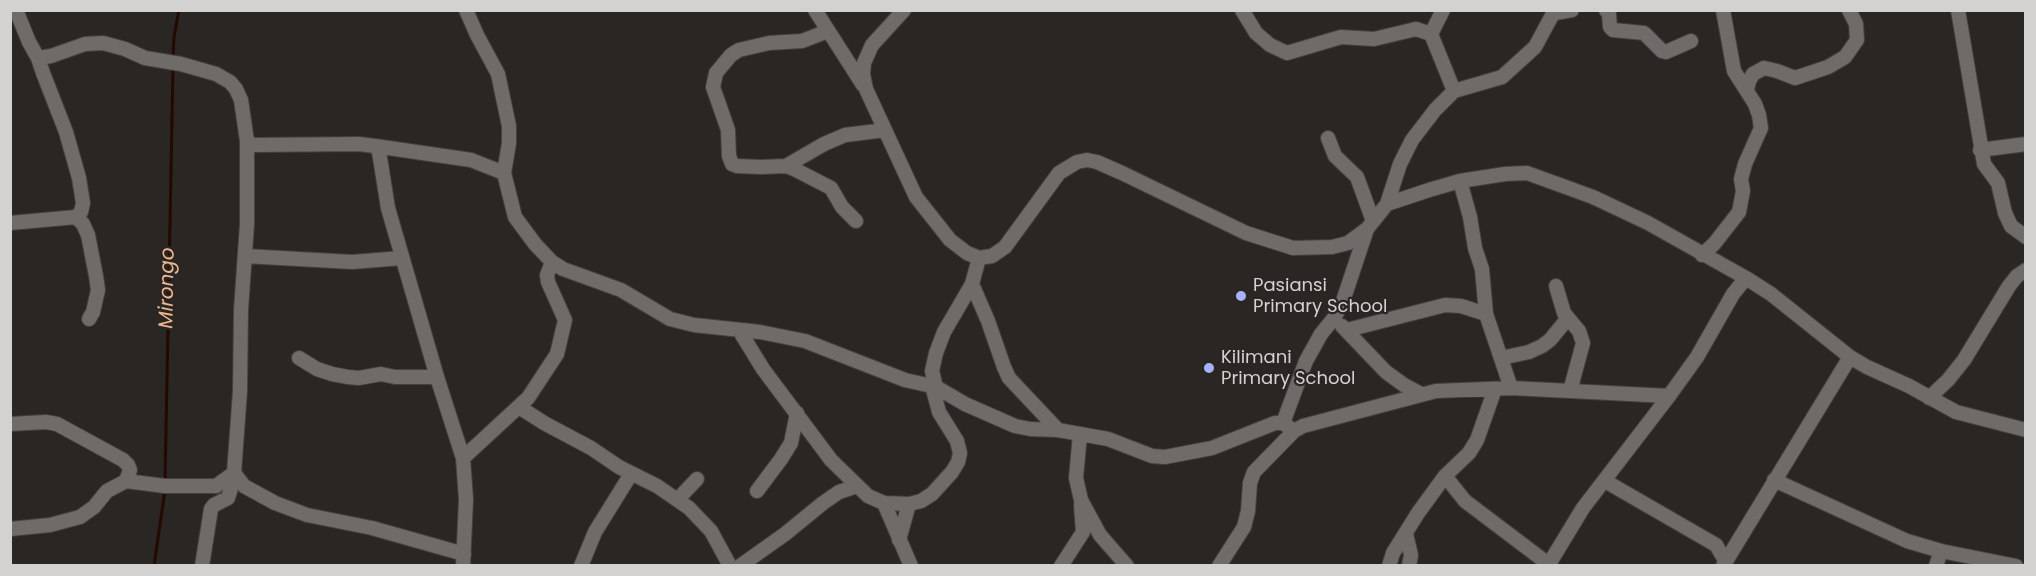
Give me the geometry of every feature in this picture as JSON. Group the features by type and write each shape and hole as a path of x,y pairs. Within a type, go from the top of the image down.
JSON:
{"street":[{"path":"10,223 76,217 81,212 83,203 79,178 66,132 38,58 16,10"},
{"path":"466,10 498,74 509,126 504,173 515,217 552,262 575,275 621,290 670,319 694,325 760,332 805,341 906,380 934,387 965,404 1015,426 1058,430 1119,442 1137,452 1152,456 1166,457 1212,448 1275,423 1288,427 1311,423 1436,391 1511,388 1669,396"},
{"path":"814,10 866,89 916,197 950,240 967,253 979,258 992,256 1005,247 1059,173 1077,162 1087,160 1097,162 1246,233 1293,248 1332,247 1348,243 1370,225 1388,204 1400,164 1412,140 1435,110 1454,91 1502,77 1535,47 1555,12 1572,10"},
{"path":"866,89 863,74 868,54 904,10"},
{"path":"1242,10 1256,33 1270,45 1287,53 1341,38 1374,39 1416,29 1431,33"},
{"path":"1443,10 1431,33 1454,91"},
{"path":"1606,10 1609,14 1610,27 1614,30 1644,33 1662,51 1666,52 1691,41"},
{"path":"1702,255 1734,221 1742,205 1743,171 1761,128 1759,115 1747,90 1734,71 1723,10"},
{"path":"1958,10 1984,164 2001,190 2007,219 2011,226 2025,237"},
{"path":"1747,90 1754,74 1764,68 1777,70 1795,78 1845,57 1857,40 1853,12"},
{"path":"828,31 802,41 769,43 738,51 725,62 713,79 713,87 728,130 729,156 732,164 761,167 786,166 815,179 831,188 842,207 856,221"},
{"path":"38,58 85,44 103,43 145,58 182,64 216,74 230,82 236,89 240,100 247,141 240,391 231,488 228,498 214,505 212,509 202,566"},
{"path":"786,166 824,144 845,135 885,130"},
{"path":"1219,566 1244,527 1248,511 1250,483 1254,472 1288,427 1306,361 1321,334 1334,318 1352,279 1370,225 1357,177 1335,156 1328,138"},
{"path":"247,141 260,146 360,144 471,160 504,173"},
{"path":"1980,150 2025,144"},
{"path":"232,474 244,486 274,502 307,515 372,528 464,560 466,499 463,458 402,258 388,208 379,152 375,146"},
{"path":"1388,204 1460,181 1527,173 1593,197 1648,223 1746,278 1788,306 1850,357 1929,398 1956,411 2025,430"},
{"path":"1460,181 1482,269 1486,314 1511,388"},
{"path":"76,217 83,224 88,235 98,290 88,319"},
{"path":"245,256 352,262 402,258"},
{"path":"739,330 763,369 831,460 857,486 868,496 884,503 909,504 921,501 932,494 952,472 960,453 957,441 939,412 932,371 944,332 972,284 979,258"},
{"path":"463,458 533,392 557,354 564,326 564,315 548,282 547,275 552,262"},
{"path":"1929,398 1964,360 2009,286 2025,270"},
{"path":"1445,476 1465,501 1550,565 1583,508 1697,357 1733,294 1746,278"},
{"path":"972,284 1010,378 1058,430"},
{"path":"1556,286 1562,309 1579,332 1583,343 1570,391"},
{"path":"1347,330 1446,305 1461,306 1486,314"},
{"path":"1334,318 1379,365 1404,385 1421,394"},
{"path":"1501,358 1529,352 1542,346 1568,318"},
{"path":"1724,564 1850,357"},
{"path":"299,358 317,369 340,376 359,378 381,374 395,377 437,377"},
{"path":"1389,566 1393,554 1418,513 1445,476 1469,453 1477,440 1494,389"},
{"path":"519,407 631,474 678,499 698,515 711,531 730,566"},
{"path":"757,491 791,443 797,412"},
{"path":"10,424 46,422 57,424 128,465 129,475 126,481"},
{"path":"1061,566 1083,532 1081,500 1076,478 1080,434"},
{"path":"10,530 50,525 80,517 94,507 107,491 126,481 165,486 216,486 232,474"},
{"path":"581,566 595,532 631,474"},
{"path":"678,499 697,479"},
{"path":"1774,480 1907,541 1941,551 2016,566"},
{"path":"1605,481 1705,538 1719,548 1724,564"},
{"path":"740,566 785,534 823,502 839,492 857,486"},
{"path":"1081,500 1100,535 1127,566"},
{"path":"884,503 911,566"},
{"path":"899,540 909,504"},
{"path":"1406,534 1411,555 1409,566"},
{"path":"1936,566 1941,551"}],"waterway":[{"name":"Mirongo","path":"173,58 179,10"},
{"name":"Mirongo","path":"165,481 173,67"},
{"name":"Mirongo","path":"154,566 165,490"}],"place":[{"name":"Pasiansi Primary School","path":"1241,296"},
{"name":"Kilimani Primary School","path":"1209,368"}]}
